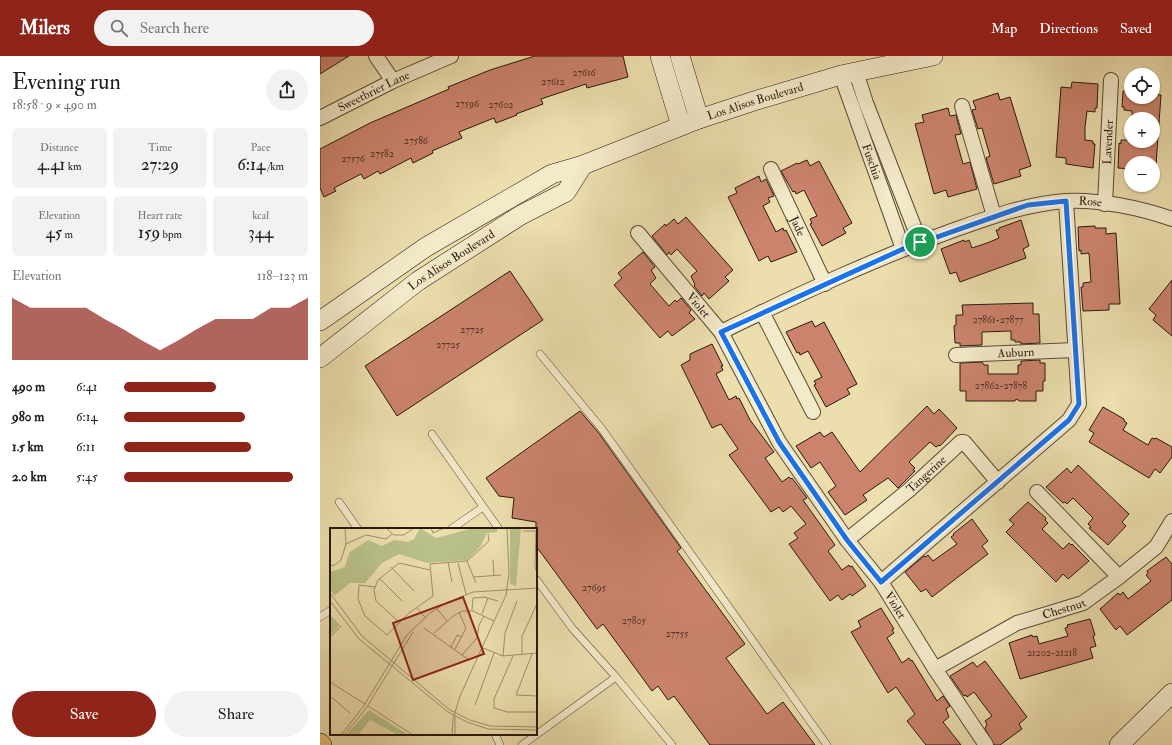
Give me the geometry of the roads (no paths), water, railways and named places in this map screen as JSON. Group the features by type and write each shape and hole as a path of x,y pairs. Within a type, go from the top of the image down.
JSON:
{"main road":[{"path":"660,56 681,126"},
{"path":"680,56 699,119"},
{"name":"Los Alisos Boulevard","path":"320,321 426,247 552,174 583,165 699,119 849,74 933,56"},
{"name":"Los Alisos Boulevard","path":"320,358 418,281 521,215 566,192 583,165"},
{"path":"1118,745 1172,693"}],"street":[{"path":"376,56 393,81"},
{"name":"Sweetbrier Lane","path":"320,118 393,81 451,56"},
{"name":"Fuschia","path":"849,74 866,103 920,242"},
{"name":"Fuschia","path":"849,74 903,249"},
{"name":"Lavender","path":"1105,204 1111,80"},
{"path":"962,106 994,216"},
{"name":"Jade","path":"771,169 825,284"},
{"path":"881,582 1069,420 1079,404 1066,201"},
{"name":"Rose","path":"721,332 903,249 1028,205 1066,201 1105,204 1144,209 1172,218"},
{"name":"Violet","path":"638,233 721,332 779,442 847,540 881,582 935,669 986,745"},
{"path":"762,312 813,412"},
{"name":"Auburn","path":"956,355 1075,350"},
{"name":"Tangerine","path":"847,540 909,490 961,442 964,442 998,482"},
{"path":"1037,492 1119,577"},
{"name":"Chestnut","path":"935,669 1017,623 1083,603 1119,577 1156,547 1172,521"}],"lane":[{"path":"540,354 602,428 827,745"},
{"path":"432,434 498,528"},
{"path":"339,502 357,528"},
{"path":"452,528 483,507"},
{"path":"537,580 572,628 616,677 672,745"},
{"path":"320,617 330,611"},
{"path":"537,734 616,677"},
{"path":"495,735 500,745"},
{"path":"522,745 536,735"}]}
